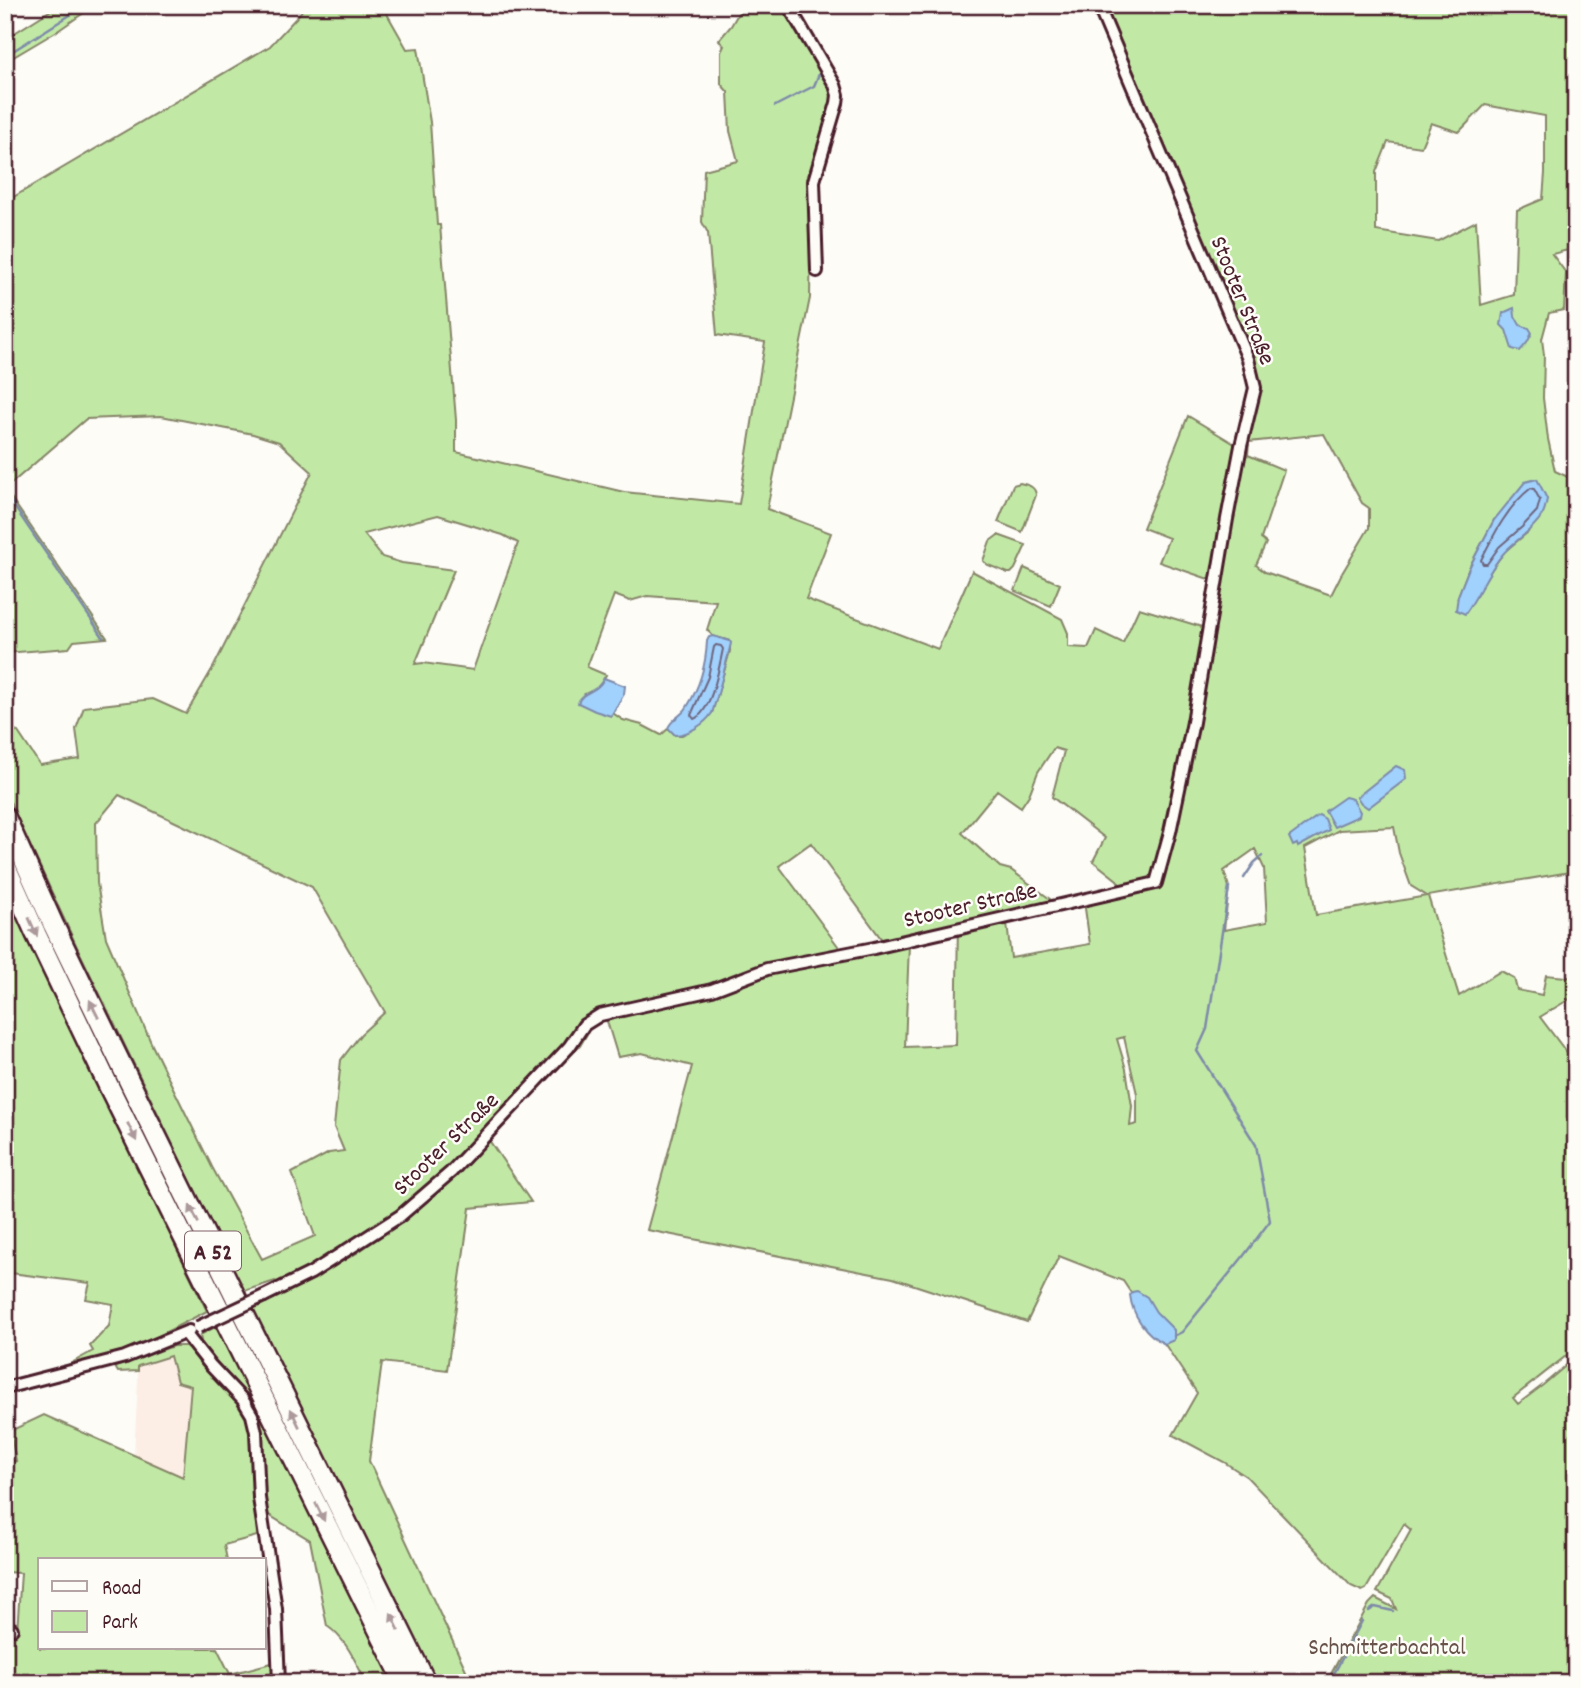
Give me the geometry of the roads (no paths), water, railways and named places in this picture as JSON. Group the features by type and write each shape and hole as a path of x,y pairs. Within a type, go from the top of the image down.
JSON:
{"highway":[{"name":"A 52","path":"5,817 130,1083 426,1683"},
{"name":"A 52","path":"5,865 112,1093 405,1683"}],"street":[{"path":"788,5 835,85 838,95 814,181 817,271"},
{"name":"Stooter Straße","path":"5,1388 125,1357 185,1333 311,1273 400,1216 451,1172 569,1047 584,1025 600,1015 712,990 767,969 874,948 1156,883 1170,832 1193,722 1224,532 1255,388 1248,359 1098,5"},
{"path":"185,1333 243,1400 252,1415 256,1432 259,1498 276,1609 279,1683"}],"water":[{"path":"1514,308 1520,325 1529,328 1532,333 1520,351 1512,349 1506,330 1501,325 1503,313"},
{"path":"1537,479 1547,499 1543,513 1534,526 1497,561 1465,614 1456,610 1458,596 1469,568 1494,520 1525,482"},
{"path":"713,636 731,643 712,713 696,728 675,735 668,728 685,710 695,692 701,676 707,641"},
{"path":"604,678 625,686 624,694 611,716 578,703 583,696 598,687"},
{"path":"1396,766 1405,770 1406,779 1368,808 1361,803 1357,797"},
{"path":"1345,797 1353,799 1360,812 1359,816 1334,827 1325,811"},
{"path":"1319,815 1325,819 1329,830 1298,847 1297,844 1293,846 1289,837"},
{"path":"1137,1291 1147,1297 1156,1312 1174,1330 1174,1340 1165,1344 1141,1324 1130,1295"}],"waterway":[{"path":"5,56 86,5"},
{"path":"775,106 814,86 819,74"},
{"path":"5,493 103,637"},
{"path":"1244,878 1262,856"},
{"path":"1174,1336 1182,1332 1270,1221 1256,1145 1197,1051 1207,1029 1229,887"},
{"path":"1369,1611 1375,1607 1393,1611"},
{"path":"1329,1683 1362,1621"}],"park label":[{"name":"Schmitterbachtal","path":"1387,1646"}]}
